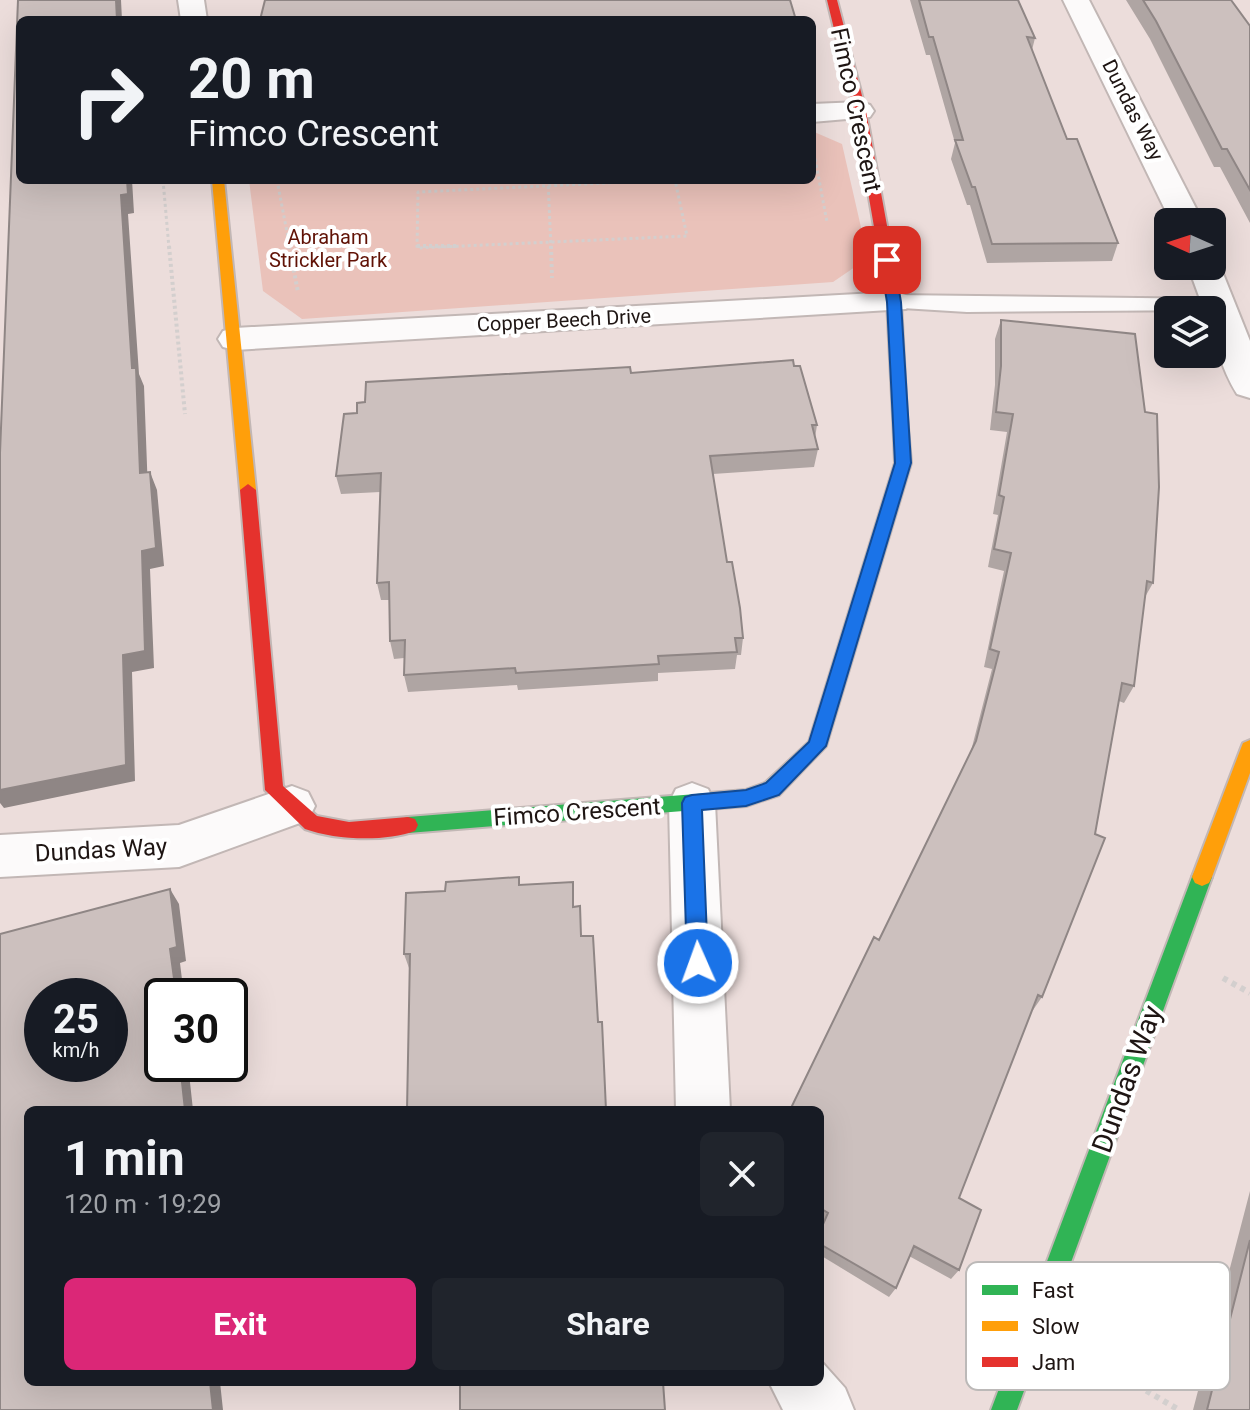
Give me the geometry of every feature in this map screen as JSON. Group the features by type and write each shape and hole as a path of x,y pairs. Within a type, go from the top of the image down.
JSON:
{"street":[{"name":"Fimco Crescent","path":"218,184 274,790 312,823 349,830 746,798 772,789 817,746 903,463 894,302 860,111 832,0"},
{"name":"Dundas Way","path":"1076,0 1181,208"},
{"path":"816,113 860,111"},
{"name":"Copper Beech Drive","path":"235,339 894,302"},
{"path":"1226,322 1250,386"},
{"name":"Dundas Way","path":"1059,1262 1250,748"},
{"path":"692,803 703,1106"},
{"name":"Dundas Way","path":"0,856 179,846 292,806"},
{"path":"803,1386 823,1410"},
{"name":"Dundas Way","path":"1004,1410 1012,1390"}],"lane":[{"path":"894,302 1154,306"}],"path":[{"path":"816,164 829,235"},
{"path":"278,184 297,292 313,291"},
{"path":"534,184 418,192 417,248 687,236 674,184"},
{"path":"548,184 552,279"},
{"path":"1145,1390 1179,1410"}],"green space":[{"name":"Abraham Strickler Park","path":"816,133 842,144 868,258 833,282 302,319 263,291 250,184 816,184"}],"building":[{"path":"18,0 116,0 117,16 17,16"},
{"path":"265,0 790,0 795,16 261,16"},
{"path":"919,0 1018,0 1035,38 1027,37 1067,139 1077,139 1118,243 992,244 975,187 972,187 955,140 963,140"},
{"path":"1143,0 1231,0 1250,26 1250,190 1227,149 1222,149"},
{"path":"16,50 16,184 127,184 128,194 121,195 132,368 136,368 140,473 150,472 156,548 142,551 145,651 123,655 126,765 0,790 0,453"},
{"path":"1001,320 1135,334 1145,412 1157,414 1159,487 1153,583 1147,581 1134,686 1122,683 1095,834 1105,838 1042,997 1038,995 959,1198 981,1210 959,1270 914,1246 896,1288 824,1246 824,1222 828,1213 824,1210 824,1106 792,1106 874,937 879,940 976,741 999,652 990,649 1011,553 994,549 1004,497 999,495 1013,414 996,412 1001,366"},
{"path":"793,360 794,366 800,366 817,425 812,425 818,449 710,456 727,562 732,562 740,608 743,638 735,638 737,652 658,656 659,664 516,673 515,668 404,675 405,640 390,641 389,582 377,583 381,473 336,476 344,414 357,413 357,403 365,402 366,382 630,367 631,373"},
{"path":"519,877 519,885 573,882 573,907 580,906 581,936 593,936 598,1022 602,1022 606,1106 407,1106 410,954 404,954 406,893 445,891 446,882"},
{"path":"170,889 177,947 170,949 174,978 144,978 144,1082 182,1082 185,1106 24,1106 24,1386 210,1386 213,1410 0,1410 0,934"},
{"path":"1250,1240 1250,1410 1207,1410 1212,1390 1230,1390 1230,1319"},
{"path":"460,1386 663,1386 665,1410 460,1410"}],"traffic: fast":[{"path":"408,825 746,798 772,789 817,746 903,463 900,416"},
{"path":"1059,1262 1202,877"},
{"path":"1004,1410 1011,1390"}],"traffic: slow":[{"path":"218,184 248,490"},
{"path":"1202,877 1250,748"}],"traffic: jam":[{"path":"832,0 860,111 894,302 900,416"},
{"path":"248,490 274,790 312,823 349,830 408,825"}],"route":[{"path":"698,963 692,803 746,798 772,789 817,746 903,463 894,302 887,260"}]}
